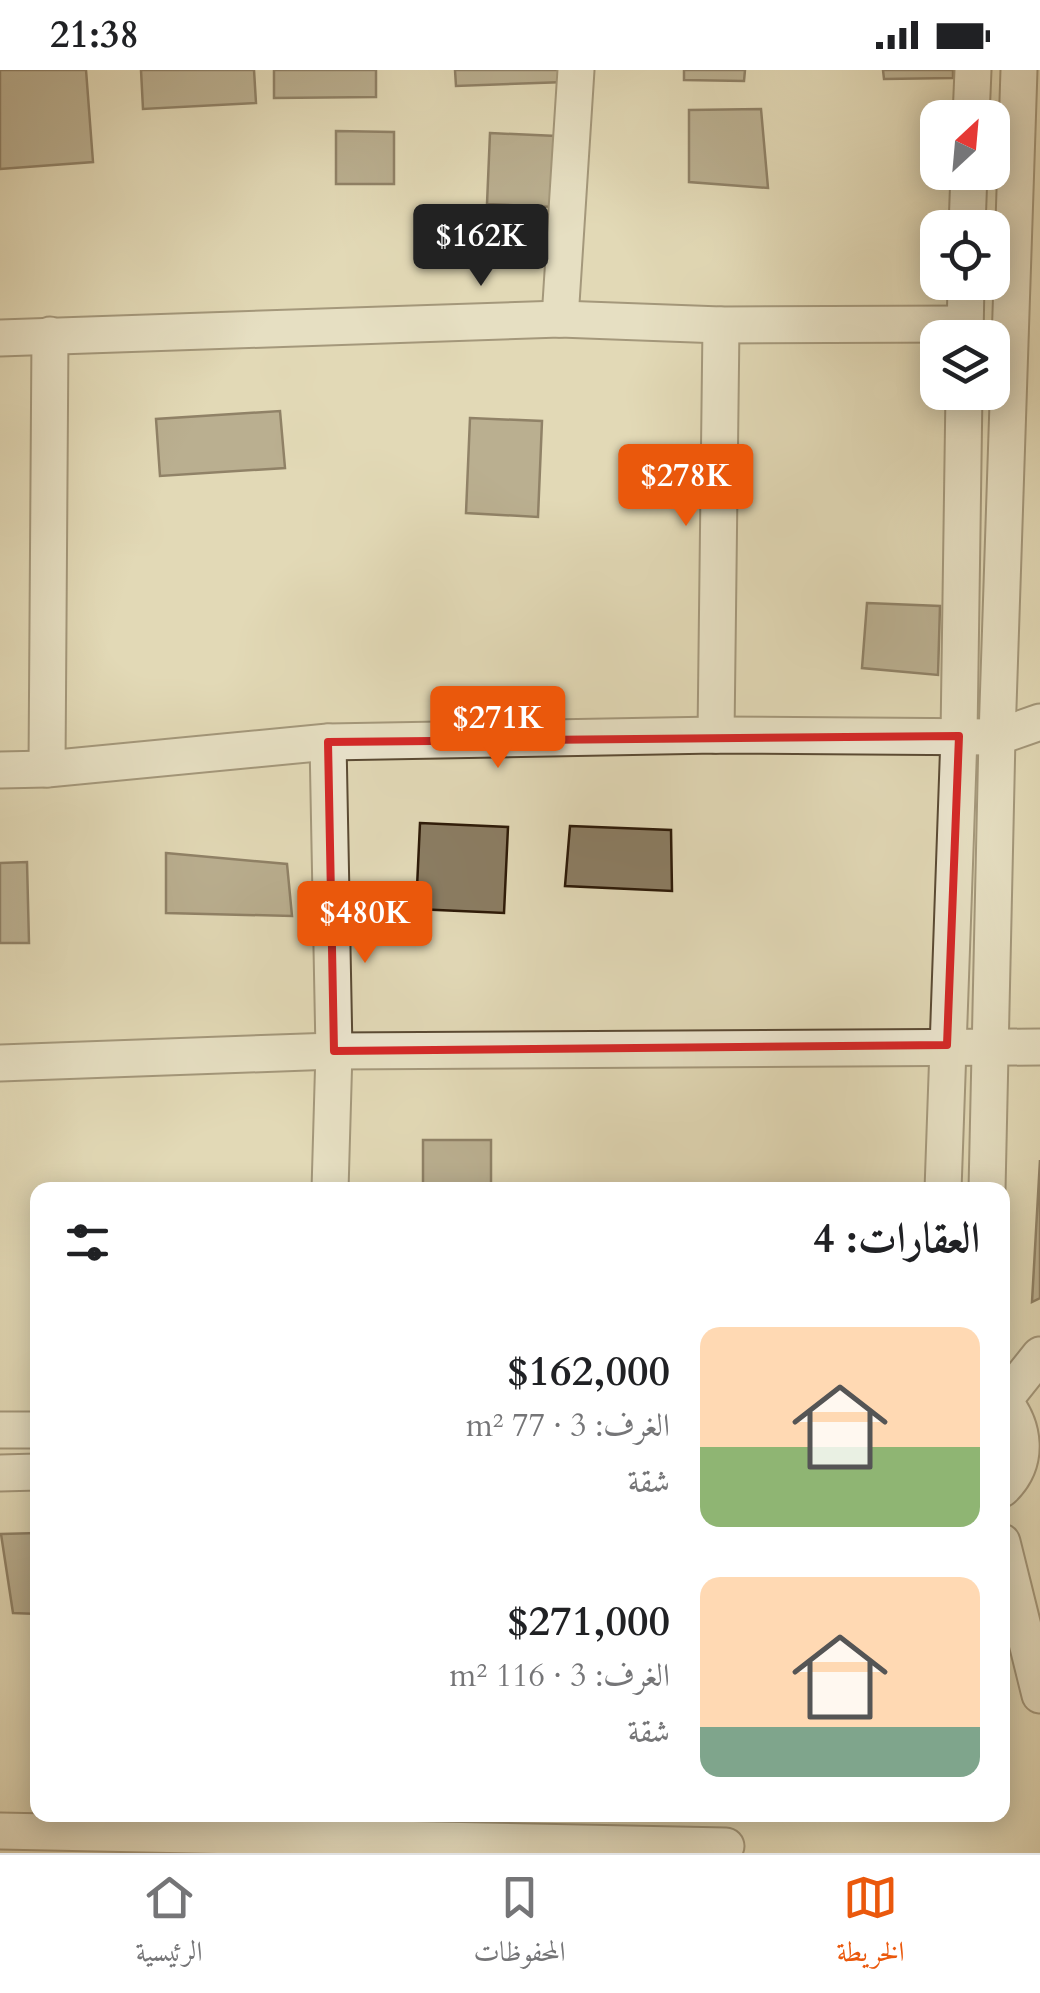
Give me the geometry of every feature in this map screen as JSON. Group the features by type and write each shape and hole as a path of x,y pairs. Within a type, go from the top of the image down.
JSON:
{"street":[{"path":"560,319 576,70"},
{"path":"973,100 974,70"},
{"path":"987,1182 1019,70"},
{"path":"1011,273 1040,240"},
{"path":"0,338 560,319 920,330"},
{"path":"716,735 722,325"},
{"path":"47,769 50,335"},
{"path":"944,1182 959,736 964,410"},
{"path":"0,770 47,769 328,742 716,735 997,737 1040,722"},
{"path":"328,742 334,1051 330,1182"},
{"path":"0,1063 334,1051 1040,1047"},
{"path":"1010,1391 1040,1355"},
{"path":"1010,1409 1018,1420 1023,1442 1020,1474"},
{"path":"0,1430 30,1430"},
{"path":"0,1473 30,1472"},
{"path":"1010,1574 1040,1695"},
{"path":"0,1832 726,1846"}],"highlighted area":[{"path":"959,736 947,1045 334,1051 328,742"}],"building":[{"path":"0,70 86,70 93,162 0,169"},
{"path":"141,70 254,70 256,103 143,109"},
{"path":"274,70 376,70 376,97 274,98"},
{"path":"455,70 565,70 565,82 456,86"},
{"path":"684,70 745,70 744,81 684,80"},
{"path":"883,70 953,70 953,78 884,79"},
{"path":"761,109 768,188 689,182 689,110"},
{"path":"336,131 394,132 394,184 336,184"},
{"path":"490,133 556,136 554,207 487,204"},
{"path":"280,411 285,468 160,476 156,419"},
{"path":"470,418 542,421 538,517 466,513"},
{"path":"867,603 940,606 938,675 862,668"},
{"path":"420,823 508,827 504,913 416,909"},
{"path":"570,826 671,830 672,891 565,886"},
{"path":"166,853 287,864 292,916 166,913"},
{"path":"27,862 29,943 0,943 0,863"},
{"path":"423,1140 491,1140 491,1182 423,1182"},
{"path":"1040,1160 1040,1298 1032,1302"},
{"path":"30,1533 30,1614 13,1613 1,1534"}]}
